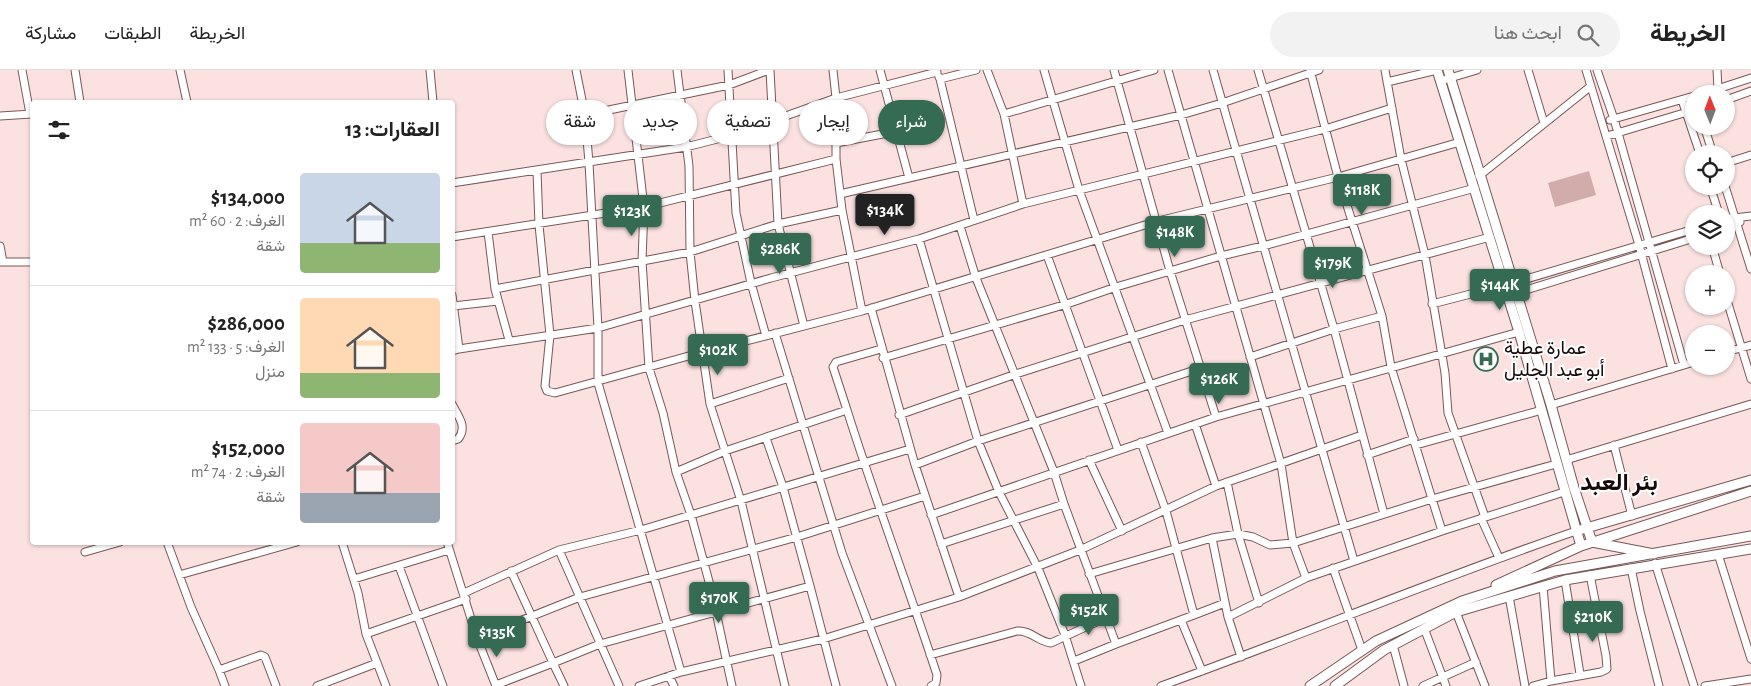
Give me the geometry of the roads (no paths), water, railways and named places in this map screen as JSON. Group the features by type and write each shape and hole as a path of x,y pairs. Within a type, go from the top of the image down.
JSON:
{"main road":[{"path":"1437,70 1490,237 1509,284"},
{"path":"1450,74 1512,294 1551,405 1592,542"},
{"path":"1512,294 1519,332 1581,546"},
{"path":"1576,532 1751,480"},
{"path":"1310,686 1376,641 1581,546 1751,491"},
{"path":"1694,497 1698,507"},
{"path":"1335,686 1393,645 1456,612 1565,580 1631,568 1654,559 1751,536"},
{"path":"1592,542 1654,559"},
{"path":"1462,601 1555,571 1599,563 1718,554 1751,549"},
{"path":"1599,563 1600,573"}],"street":[{"path":"22,70 30,109"},
{"path":"75,70 80,100"},
{"path":"180,70 187,100"},
{"path":"430,70 433,100"},
{"path":"576,70 582,100"},
{"path":"628,70 633,100"},
{"path":"677,70 686,147 694,301 710,404 741,501 785,686"},
{"path":"728,70 730,100"},
{"path":"660,100 729,85 769,70 771,100"},
{"path":"833,70 836,98"},
{"path":"880,70 889,100"},
{"path":"789,115 836,98 885,86 938,74 976,70"},
{"path":"987,70 1004,114 1014,154 1023,204"},
{"path":"1044,70 1079,190 1168,433"},
{"path":"1114,70 1132,127 1170,271 1216,417"},
{"path":"1004,114 1154,70"},
{"path":"1168,70 1281,464 1293,543 1306,578"},
{"path":"1213,70 1354,561"},
{"path":"1258,70 1304,234 1334,329 1384,514"},
{"path":"840,194 1132,127 1222,104 1311,71 1319,70"},
{"path":"1385,70 1401,159 1425,255 1440,354 1445,374 1446,401 1472,487 1499,558"},
{"path":"1387,82 1437,70"},
{"path":"1440,82 1450,74 1477,70"},
{"path":"1528,70 1544,123"},
{"path":"1586,70 1642,255 1672,369"},
{"path":"1551,405 1684,365 1614,118 1597,70"},
{"path":"1717,70 1718,85"},
{"path":"1311,71 1338,177 1382,316 1391,367 1442,531"},
{"path":"938,74 974,220"},
{"path":"1728,85 1751,78"},
{"path":"1480,176 1591,86"},
{"path":"1735,97 1751,92"},
{"path":"1603,122 1685,99"},
{"path":"1682,100 1685,104"},
{"path":"455,328 456,350 509,340 598,328 790,273 919,239 1023,204 1325,129 1392,108"},
{"path":"1607,136 1685,112"},
{"path":"0,116 30,114"},
{"path":"455,183 639,156 707,142"},
{"path":"537,170 539,225 550,335 546,378 547,391 561,392 703,352 862,311 976,278 1158,221 1338,177 1460,142"},
{"path":"588,145 598,328 598,383 681,672"},
{"path":"638,145 644,207 642,262 648,368 663,413 676,472 704,561 732,686"},
{"path":"733,145 734,186 740,236 766,336"},
{"path":"773,145 778,224 804,326"},
{"path":"836,145 842,210 862,311"},
{"path":"901,145 909,178"},
{"path":"1735,160 1751,155"},
{"path":"455,237 539,225 644,207 836,159"},
{"path":"883,358 1221,256 1475,188"},
{"path":"1728,195 1751,269"},
{"path":"495,289 690,252 778,224 842,210"},
{"path":"1736,220 1748,216"},
{"path":"960,226 976,278 1054,472 1080,550 1116,644"},
{"path":"1432,304 1509,284 1685,231"},
{"path":"488,232 495,289 509,340"},
{"path":"899,415 1016,374 1185,320 1490,237"},
{"path":"919,239 932,290 965,392 978,441 1000,492 1038,568 1065,635 1081,686"},
{"path":"1512,294 1685,241"},
{"path":"0,246 1,262 30,262"},
{"path":"1047,255 1067,304 1118,450"},
{"path":"455,306 498,301"},
{"path":"871,308 899,415 959,597"},
{"path":"1731,315 1751,379"},
{"path":"1250,357 1334,329 1382,316"},
{"path":"931,515 1216,417 1263,406 1391,367 1519,332"},
{"path":"775,333 834,525 868,625 892,686"},
{"path":"1735,350 1751,345"},
{"path":"881,349 836,362 833,367 880,511 938,678 936,683 931,686"},
{"path":"915,465 978,441 1201,368"},
{"path":"710,404 789,378"},
{"path":"1566,460 1751,404"},
{"path":"455,409 461,420 463,430 458,439 455,440"},
{"path":"676,472 725,451 847,410"},
{"path":"1367,455 1542,410"},
{"path":"1195,424 1216,486"},
{"path":"639,686 681,672 727,663 823,639 959,597 1038,568 1080,550 1216,486 1362,435"},
{"path":"766,438 783,487 836,686"},
{"path":"1141,442 1166,511 1194,615"},
{"path":"1614,445 1632,516"},
{"path":"366,634 465,596 511,571 560,550 641,530 910,449"},
{"path":"1089,460 1122,531"},
{"path":"1089,574 1176,547 1238,534 1253,537 1270,545 1293,543 1432,499 1556,464"},
{"path":"1227,482 1238,534 1259,603"},
{"path":"1228,617 1306,578 1442,531 1564,492"},
{"path":"477,638 580,598 704,561 796,537 925,496"},
{"path":"941,544 1064,504"},
{"path":"1161,686 1499,558 1576,532"},
{"path":"1212,538 1228,617 1241,657"},
{"path":"85,552 110,545"},
{"path":"168,545 225,686"},
{"path":"179,575 275,545"},
{"path":"343,545 354,580 366,634 386,686"},
{"path":"354,580 399,566 448,546 477,638 496,686 600,644 810,586"},
{"path":"560,550 618,686"},
{"path":"1718,554 1751,659"},
{"path":"1654,559 1694,686"},
{"path":"399,566 442,686"},
{"path":"1333,568 1362,650"},
{"path":"1631,568 1659,686"},
{"path":"511,571 530,616 564,686"},
{"path":"1533,686 1580,674 1601,672 1607,666 1590,575"},
{"path":"1565,580 1580,674"},
{"path":"1543,586 1551,681"},
{"path":"1509,596 1525,686"},
{"path":"1074,661 1226,603"},
{"path":"1456,612 1485,686"},
{"path":"930,655 1017,631 1028,631 1047,643 1105,618"},
{"path":"1181,620 1202,671"},
{"path":"1424,628 1446,686"},
{"path":"1393,645 1404,686"},
{"path":"219,670 261,654 265,657 276,686"},
{"path":"1423,686 1476,662"},
{"path":"317,686 329,684 377,663"},
{"path":"669,676 674,686"},
{"path":"1705,686 1751,679"}],"place":[{"name":"عمارة عطية أبو عبد الجليل","path":"1486,359"}],"district":[{"name":"بئر العبد","path":"1619,483"}]}
